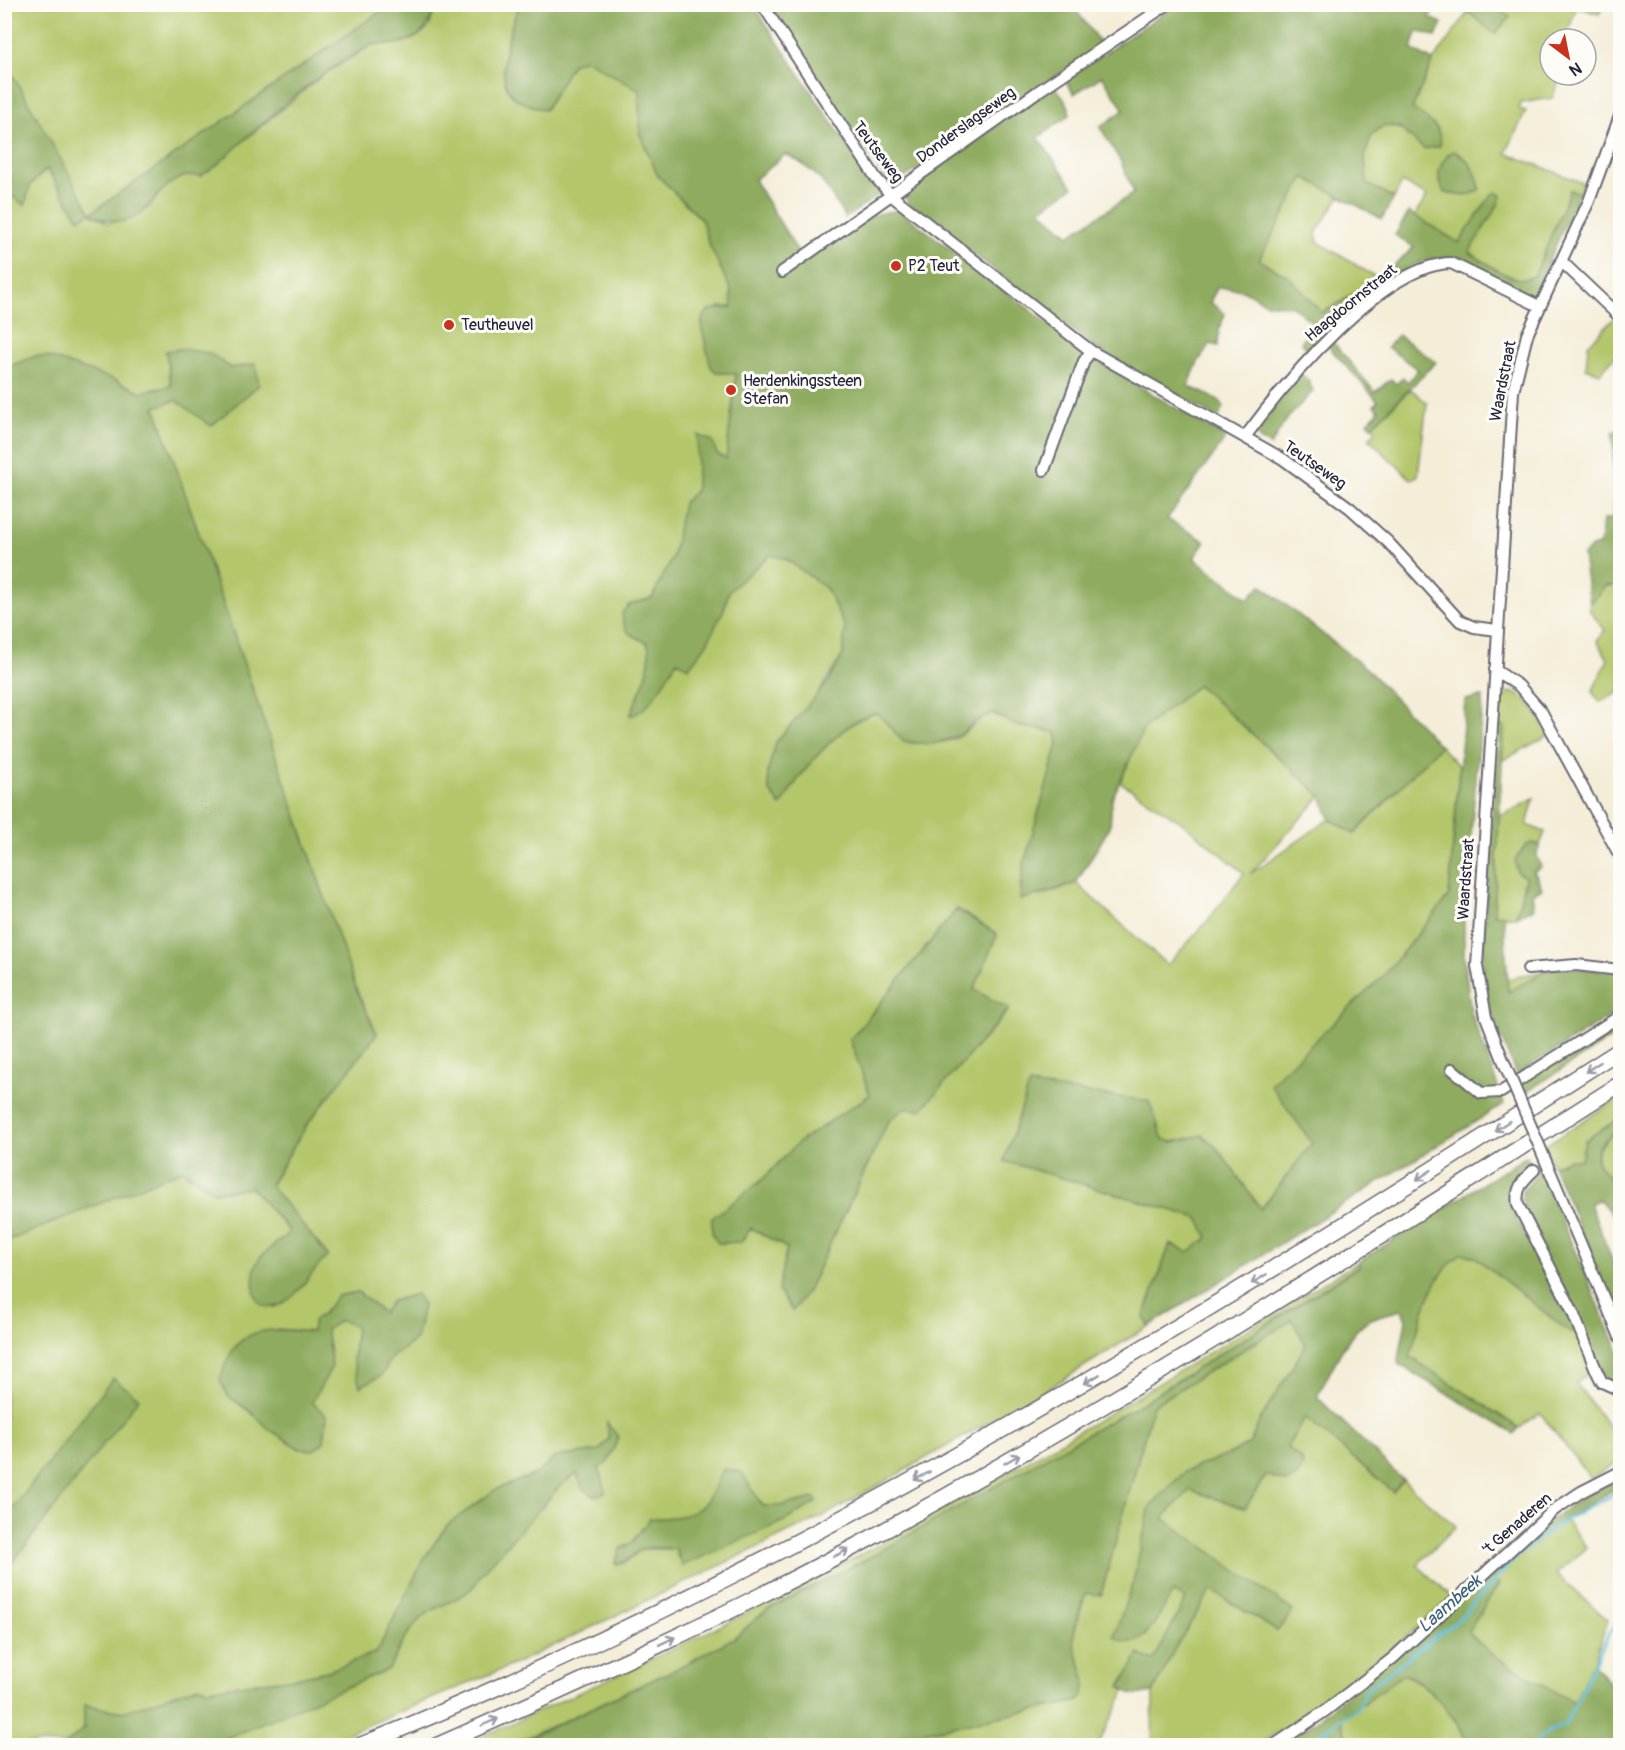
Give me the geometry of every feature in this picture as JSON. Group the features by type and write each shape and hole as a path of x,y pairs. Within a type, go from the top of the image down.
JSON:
{"highway":[{"path":"359,1746 425,1719 743,1571 956,1458 1261,1277 1620,1050"},
{"path":"436,1746 537,1702 748,1601 971,1483 1173,1365 1620,1084"}],"street":[{"name":"Teutseweg","path":"762,4 876,178 892,196 1091,351 1291,464 1350,508 1388,542 1460,621 1474,627 1497,630"},
{"name":"Donderslagseweg","path":"782,272 1037,92 1168,4"},
{"name":"Waardstraat","path":"1620,116 1589,201 1539,306 1522,351 1513,392 1477,966 1486,1017 1620,1337"},
{"path":"1561,261 1620,317"},
{"name":"Haagdoornstraat","path":"1245,437 1274,397 1329,337 1413,272 1435,263 1451,263 1539,306"},
{"path":"1044,470 1084,361 1091,351"},
{"path":"1495,670 1519,686 1541,711 1620,856"},
{"path":"1528,969 1576,965 1620,970"},
{"path":"1452,1069 1481,1093 1501,1092 1620,1016"},
{"path":"1534,1170 1521,1183 1516,1198 1518,1204 1571,1308 1602,1382 1620,1390"},
{"name":"'t Genaderen","path":"1273,1746 1325,1711 1393,1658 1554,1510 1581,1492 1620,1472"}],"green space":[{"path":"1177,4 1435,5 1430,18 1442,23 1436,37 1418,31 1411,49 1433,61 1412,108 1436,129 1440,146 1424,149 1397,126 1385,125 1372,134 1365,156 1367,184 1394,198 1382,219 1304,177 1259,260 1288,276 1322,313 1379,279 1414,247 1395,235 1409,212 1459,243 1491,195 1496,192 1501,195 1498,205 1469,252 1510,277 1527,278 1535,275 1570,190 1579,193 1534,294 1529,295 1474,268 1452,260 1443,258 1427,260 1409,267 1371,293 1307,349 1301,343 1312,322 1292,306 1266,303 1243,290 1218,287 1210,302 1225,314 1219,330 1218,346 1210,344 1198,362 1188,386 1219,400 1223,408 1218,418 1097,349 909,204 903,194 905,188 1055,86 1068,105 1070,115 1038,138 1073,187 1040,210 1069,235 1134,193 1121,162 1100,127 1124,110 1102,76 1074,94 1065,80"},
{"path":"5,5 390,5 91,213 108,223 149,208 165,185 186,174 201,176 323,75 373,44 394,44 415,38 429,27 436,5 519,5 505,52 504,78 515,98 525,104 545,110 572,64 585,59 639,90 640,134 658,176 702,220 709,244 731,290 732,307 719,307 716,372 736,374 726,460 698,435 696,490 683,503 673,556 652,598 629,605 637,637 648,643 650,658 648,672 636,700 650,701 677,661 724,609 729,591 770,554 786,559 826,588 845,627 843,655 768,771 769,790 781,805 799,775 818,753 842,731 866,716 877,713 904,742 948,741 961,735 992,713 1017,726 1056,732 1058,744 1020,886 1040,896 1076,883 1167,965 1205,924 1244,873 1184,824 1120,782 1144,728 1198,685 1321,796 1250,874 1330,819 1355,834 1440,746 1459,766 1449,896 1385,974 1313,1143 1261,1209 1217,1148 1202,1135 1173,1142 1163,1140 1005,1161 1198,1218 1208,1238 1188,1252 1170,1244 1144,1317 1149,1326 1046,1390 829,1513 517,1663 320,1745 210,1745 389,1669 416,1623 428,1613 470,1590 480,1575 561,1484 577,1474 581,1481 604,1483 598,1469 619,1438 607,1424 609,1439 599,1451 556,1457 536,1474 495,1490 425,1557 377,1652 331,1670 296,1678 207,1689 123,1712 84,1705 84,1729 64,1745 43,1743 5,1745 5,1572 138,1398 113,1379 5,1519 5,1242 182,1170 214,1192 251,1188 290,1232 260,1259 308,1278 327,1255 270,1186 306,1126 377,1034 357,991 155,407 176,400 255,364 231,368 209,353 166,351 171,386 141,392 115,380 36,356 5,368 4,159 13,170 7,193 25,205 30,185 47,168 79,219 90,213 5,61","holes":["957,909 997,934 974,990 1009,1010 921,1110 904,1108 888,1122 809,1288 792,1311 778,1290 787,1248 751,1228 741,1242 719,1243 713,1218 761,1181 799,1142 870,1095 850,1040","358,1292 383,1313 423,1304 416,1339 391,1358 382,1375 353,1360 356,1327 341,1320 326,1330 332,1366 312,1402 300,1449 228,1396 277,1329 312,1332 314,1320 323,1314 337,1296","752,1491 763,1506 780,1506 814,1498 678,1558 676,1549 642,1549 625,1563 615,1564 620,1549 631,1543 650,1519 686,1516 706,1505"]},
{"path":"390,5 436,5 430,21 417,37 393,44 373,45 349,58 290,100 217,165 201,176 183,177 170,184 139,214 127,221 111,221 90,213 79,219 47,169 30,185 25,205 7,193 13,171 5,159 5,61 91,213"},
{"path":"519,5 753,5 880,194 845,218 822,181 786,154 754,180 803,260 836,235 860,221 873,215 900,211 1100,363 1226,438 1167,519 1205,541 1194,558 1248,599 1261,585 1367,669 1440,746 1354,834 1330,819 1321,796 1198,685 1144,728 1112,799 1110,827 1076,883 1020,900 1023,867 1058,744 1056,732 1017,726 992,713 975,721 960,735 933,744 904,742 877,713 850,725 822,750 781,806 769,790 768,771 776,742 828,682 843,655 845,627 826,588 786,559 770,555 729,591 724,609 706,645 689,667 677,661 651,701 630,716 645,680 649,653 648,643 626,630 622,613 629,605 652,598 673,556 683,503 696,490 698,435 712,441 717,454 726,459 736,374 716,372 711,367 702,330 702,319 709,310 732,307 731,290 709,244 702,220 658,176 640,134 639,90 585,59 572,64 545,110 518,100 508,89 504,78 505,53"},
{"path":"770,5 1072,5 1102,45 892,186"},
{"path":"1460,5 1497,5 1510,17 1495,34"},
{"path":"1497,5 1603,5 1599,14 1577,7 1570,27 1538,27 1538,87 1557,87 1552,98 1521,103 1519,109 1526,111 1506,153 1583,183 1579,193 1570,190 1535,275 1519,279 1510,277 1469,252 1498,205 1491,196 1459,243 1415,216 1427,196 1402,182 1394,198 1367,184 1365,166 1365,155 1370,138 1380,128 1393,127 1408,134 1438,129 1412,109 1433,61 1468,12 1495,33 1509,17","holes":["1453,151 1463,157 1477,177 1480,189 1475,193 1465,195 1447,156"]},
{"path":"1453,151 1472,166 1480,189 1476,192 1463,195 1444,192 1439,175 1441,165"},
{"path":"1304,177 1340,196 1316,233 1318,242 1379,279 1322,313 1288,276 1258,261"},
{"path":"1616,316 1620,321 1620,351 1600,373 1586,368 1588,345"},
{"path":"1398,335 1436,362 1372,426 1368,422 1379,411 1374,405 1378,401 1328,346 1332,341 1375,392 1391,379 1396,384 1403,378 1408,382 1418,370 1387,347"},
{"path":"181,349 209,353 231,368 255,364 259,385 211,426 176,400 155,407 357,991 377,1034 306,1126 270,1185 328,1256 294,1295 280,1305 271,1307 263,1306 255,1293 253,1284 256,1266 262,1255 290,1231 251,1188 214,1192 182,1170 5,1242 5,368 36,356 49,357 115,380 141,392 171,386 166,351"},
{"path":"1299,373 1308,380 1313,391 1286,420 1271,445 1261,441 1254,431"},
{"path":"1411,389 1427,403 1418,475 1412,480 1369,439 1376,430 1372,426"},
{"path":"1619,430 1620,585 1605,586 1590,604 1583,555 1592,547 1600,545 1603,520 1614,518 1613,432"},
{"path":"1620,585 1620,692 1600,702 1592,692 1608,659 1597,641 1605,630 1589,610 1590,604 1605,586"},
{"path":"1510,692 1529,703 1549,735 1502,761 1504,727 1499,725 1502,697"},
{"path":"1483,697 1464,915 1464,957 1471,1012 1504,1104 1149,1326 1144,1317 1170,1244 1188,1252 1208,1238 1198,1218 1004,1161 1029,1085 1149,1101 1163,1139 1173,1142 1202,1135 1217,1148 1261,1209 1312,1143 1270,1084 1385,974 1449,896 1465,700"},
{"path":"1499,725 1504,727 1494,914 1504,915 1508,992 1547,970 1561,967 1620,972 1620,1010 1516,1075 1487,1001 1482,963"},
{"path":"1534,799 1527,825 1545,832 1540,845 1533,843 1516,917 1494,915 1499,817"},
{"path":"1533,843 1540,845 1536,856 1541,867 1534,871 1542,888 1532,894 1534,908 1516,917 1527,878 1517,872 1515,860 1526,845"},
{"path":"957,909 997,934 974,990 1009,1009 921,1110 904,1108 888,1122 809,1288 793,1311 778,1290 787,1248 751,1228 741,1242 718,1243 712,1234 712,1218 761,1181 799,1142 870,1095 850,1040"},
{"path":"1547,970 1508,993 1507,979"},
{"path":"1620,1021 1620,1032 1523,1094 1518,1085"},
{"path":"1620,1097 1620,1118 1585,1140 1581,1160 1569,1159 1553,1166 1544,1146"},
{"path":"1620,1118 1620,1129 1604,1140 1597,1150 1596,1158 1618,1192 1620,1205 1611,1213 1599,1199 1590,1204 1620,1280 1620,1324 1553,1166 1569,1159 1581,1160 1585,1140"},
{"path":"1620,1129 1620,1194 1600,1166 1598,1152 1601,1145"},
{"path":"1527,1156 1530,1169 1513,1186 1508,1203 1576,1329 1571,1333 1475,1257 1462,1253 1451,1263 1434,1287 1422,1314 1410,1357 1519,1428 1514,1434 1398,1364 1406,1320 1402,1310 1388,1313 1366,1322 1351,1336 1317,1397 1403,1480 1393,1492 1305,1417 1287,1447 1301,1459 1303,1464 1298,1476 1287,1482 1266,1475 1245,1508 1190,1490 1163,1518 1293,1611 1277,1631 1211,1590 1175,1648 1153,1693 1136,1694 1120,1687 1139,1654 1153,1661 1186,1599 1173,1592 1156,1621 1142,1638 1133,1642 1124,1642 1114,1636 1133,1582 1150,1506 1186,1471 1235,1452 1250,1443 1260,1420 1306,1345 1292,1320 1153,1405 1101,1595 1086,1593 1076,1621 1075,1647 1085,1678 1085,1686 1079,1701 855,1745 511,1746 676,1669 734,1638 767,1610 872,1556 1142,1403 1360,1266 1358,1262"},
{"path":"1540,1171 1620,1354 1620,1383 1611,1384 1604,1379 1523,1210 1522,1192"},
{"path":"1462,1253 1475,1257 1571,1333 1576,1329 1593,1370 1576,1383 1620,1442 1620,1461 1591,1479 1540,1413 1519,1428 1410,1357 1422,1314 1434,1287 1451,1263"},
{"path":"1358,1262 1360,1265 1142,1403 872,1556 767,1610 734,1638 676,1669 511,1745 461,1746 680,1645 895,1536 1071,1436"},
{"path":"358,1292 383,1313 392,1301 416,1294 423,1304 416,1339 391,1358 382,1375 360,1387 353,1360 356,1327 341,1320 326,1330 332,1366 312,1402 327,1416 324,1442 314,1450 300,1449 270,1430 250,1411 228,1396 220,1381 226,1363 233,1349 253,1334 279,1330 312,1332 314,1320 323,1314 337,1296"},
{"path":"1292,1320 1306,1345 1260,1420 1250,1443 1235,1452 1186,1471 1171,1488 1114,1636 1145,1636 1173,1592 1186,1599 1153,1662 1139,1655 1120,1687 1125,1692 1098,1745 650,1746 874,1742 1078,1701 1086,1682 1075,1650 1073,1636 1086,1592 1101,1595 1153,1405"},
{"path":"113,1378 139,1398 5,1572 5,1519"},
{"path":"1305,1416 1393,1492 1403,1480 1456,1526 1417,1565 1452,1597 1368,1670 1308,1716 1256,1745 1152,1746 1153,1693 1175,1648 1211,1590 1277,1631 1162,1518 1190,1490 1244,1508 1266,1475 1287,1482 1298,1476 1303,1464 1301,1459 1287,1447"},
{"path":"607,1423 619,1438 607,1463 598,1469 604,1483 605,1493 594,1496 582,1487 577,1474 562,1484 480,1575 470,1590 428,1613 416,1623 389,1669 210,1745 64,1745 84,1729 84,1705 123,1712 198,1686 207,1689 296,1678 331,1670 377,1652 425,1557 447,1525 495,1490 536,1474 556,1457 599,1451 609,1439"},
{"path":"723,1469 741,1472 763,1506 780,1506 815,1498 817,1502 786,1520 682,1566 676,1549 658,1548 645,1549 615,1564 620,1549 631,1543 650,1519 690,1514 704,1504"},
{"path":"1612,1482 1615,1489 1565,1519 1493,1577 1499,1584 1468,1632 1491,1654 1574,1703 1593,1663 1613,1688 1620,1683 1620,1745 1469,1745 1442,1703 1424,1686 1404,1674 1341,1719 1348,1745 1278,1746 1315,1722 1537,1530 1587,1494"},
{"path":"1565,1519 1587,1548 1556,1574 1608,1620 1593,1663 1574,1704 1491,1654 1467,1632 1498,1584 1493,1577"},
{"path":"1403,1674 1414,1679 1433,1694 1450,1714 1469,1745 1348,1745 1341,1719"}],"waterway":[{"name":"Laambeek","path":"1303,1746 1357,1708 1368,1688 1459,1619 1513,1561 1536,1541 1567,1519 1620,1491"},
{"path":"1534,1746 1547,1732 1565,1725 1608,1635 1620,1620"}],"place":[{"name":"P2 Teut","path":"896,266"},
{"name":"Teutheuvel","path":"449,325"},
{"name":"Herdenkingssteen Stefan","path":"731,390"}]}
